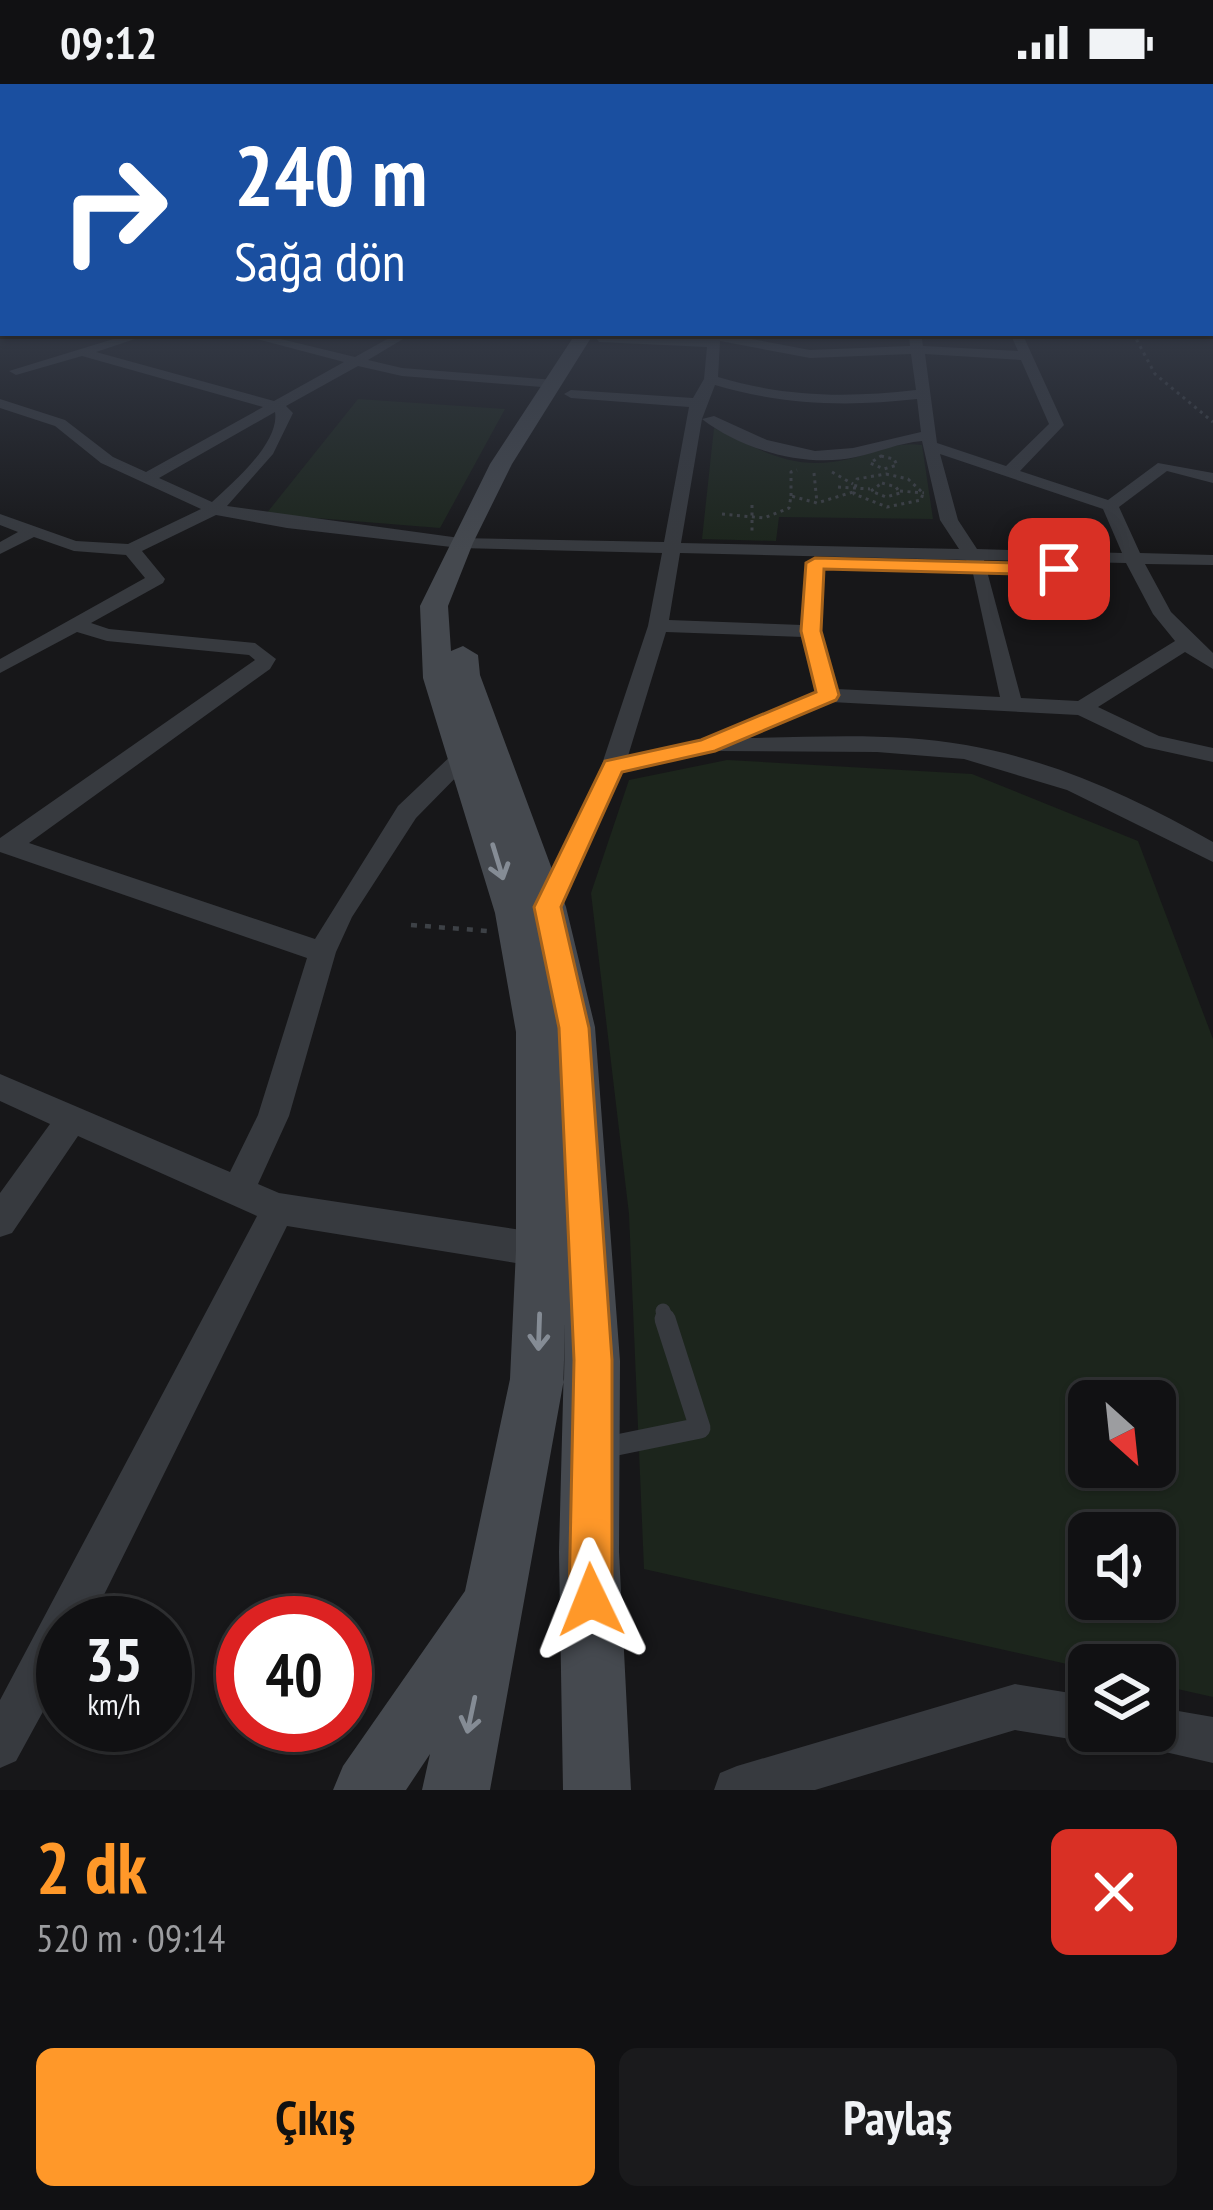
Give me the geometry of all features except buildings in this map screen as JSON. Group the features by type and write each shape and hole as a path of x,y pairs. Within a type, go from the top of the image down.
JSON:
{"street":[{"path":"0,519 74,546 131,550 214,509 268,450 287,421 278,407 227,393"},
{"path":"146,478 304,393"},
{"path":"456,1790 537,1379 542,1250 537,1032 526,918 465,674 459,605 501,464 559,393"},
{"path":"597,393 697,403"},
{"path":"526,918 613,767 658,626 697,403 703,393"},
{"path":"749,393 819,437 861,451 904,437 929,442 1110,506 1136,564 1183,645 1213,663"},
{"path":"1010,471 1057,425 1043,393"},
{"path":"709,419 777,451 922,394 949,520 978,562 1012,705"},
{"path":"0,403 60,423 107,460 214,509 287,524 475,545 815,563 1213,560"},
{"path":"1110,506 1164,466 1213,478"},
{"path":"0,549 32,531"},
{"path":"475,545 434,606 438,678 526,918 574,1028 593,1360 589,1552 598,1790"},
{"path":"0,668 156,579 131,550"},
{"path":"668,554 752,550 978,562"},
{"path":"815,563 811,631 828,695"},
{"path":"74,624 107,635 255,649 263,652 266,662 8,844 322,952"},
{"path":"658,626 811,631"},
{"path":"1082,708 1183,645"},
{"path":"613,767 707,746 828,695 1082,708 1153,742 1213,754"},
{"path":"707,746 931,747 1004,760 1158,820 1213,853"},
{"path":"238,1191 273,1116 322,952 384,843 432,784 464,756"},
{"path":"0,1087 278,1208 542,1250"},
{"path":"0,1221 73,1118"},
{"path":"82,1596 278,1208"},
{"path":"368,1790 497,1594"},
{"path":"0,1745 36,1680"},
{"path":"737,1790 1015,1707 1068,1716"},
{"path":"1176,1734 1213,1740"}],"lane":[{"path":"591,1450 700,1428 663,1311"}],"path":[{"path":"1177,393 1213,422"},
{"path":"819,437 842,476 869,504 892,508 914,504 923,493"},
{"path":"722,514 764,518 789,508 791,472 819,437"},
{"path":"817,503 819,437"},
{"path":"791,496 817,503 853,488 865,476 885,471 908,479 923,493"},
{"path":"885,471 887,484"},
{"path":"838,487 870,489 887,484 900,491 923,493"},
{"path":"870,489 886,497 900,491"},
{"path":"752,505 752,550"},
{"path":"411,925 526,918"}],"shaded area":[{"path":"358,399 505,409 440,528 266,514"},
{"path":"714,428 779,457 811,463 922,445 933,519 779,517 776,541 702,539"},
{"path":"727,760 972,774 1138,841 1213,1039 1213,1697 1176,1689 1176,1644 1068,1644 1068,1664 644,1569 629,1214 591,893 629,780"}],"route":[{"path":"591,1600 593,1360 574,1028 548,907 613,767 707,746 828,695 811,631 815,563 1059,569"}]}
